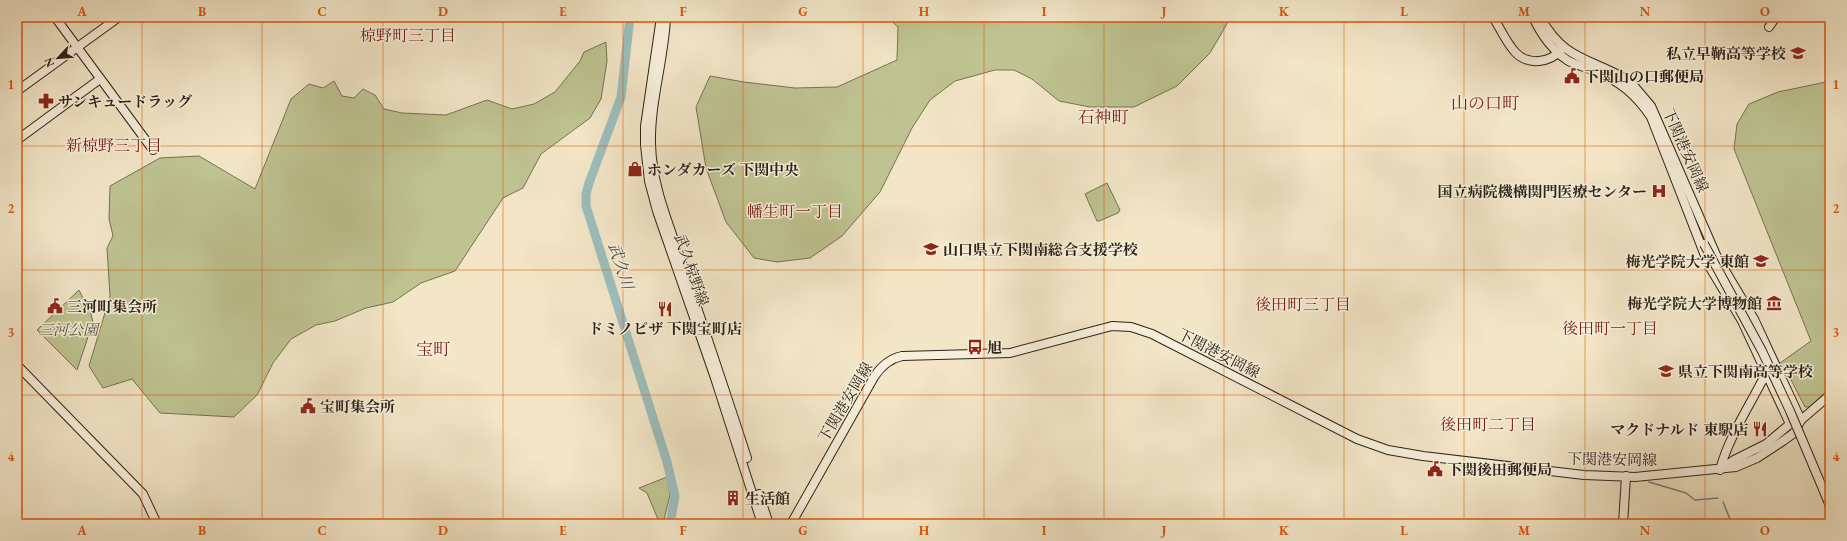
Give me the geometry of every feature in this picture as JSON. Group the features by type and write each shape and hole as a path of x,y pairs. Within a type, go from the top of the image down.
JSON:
{"main road":[{"path":"55,17 153,150"},
{"path":"17,91 119,17"},
{"name":"武久椋野線","path":"661,17 645,126 645,145 649,181 657,212 715,378 762,524"},
{"name":"武久椋野線","path":"666,17 665,42 652,127 651,144 656,180 664,209 721,376 769,524"},
{"path":"1493,17 1516,53 1538,63 1561,51"},
{"name":"下関港安岡線","path":"1533,17 1545,38 1561,51"},
{"name":"下関港安岡線","path":"791,524 874,377 883,365 891,360 902,356 1010,353 1112,326 1131,327 1152,334 1350,436 1388,450 1424,456 1563,472 1626,476 1720,470 1736,467 1766,453 1794,433 1801,420 1754,319 1717,257 1662,138 1651,117 1629,90 1600,73 1568,61 1540,17"},
{"path":"1769,27 1776,17"},
{"path":"17,140 100,79"},
{"path":"1662,138 1704,244 1762,351 1790,411 1830,506"},
{"name":"下関港安岡線","path":"1662,138 1709,266 1742,321 1790,424"},
{"path":"17,365 143,494 157,524"},
{"path":"1720,470 1724,456 1736,431 1762,381 1768,376"},
{"path":"1720,470 1734,460 1766,444 1790,424 1801,420 1830,395"},
{"path":"1623,524 1626,476"}],"green space":[{"path":"887,17 1231,17 1210,53 1177,86 1134,107 1090,107 1059,101 1032,79 1014,70 995,70 955,81 930,100 912,128 880,192 842,236 810,258 777,262 754,258 726,222 706,168 696,107 710,76 795,88 837,87 897,60 898,27"},
{"path":"606,42 607,61 601,99 590,118 541,154 523,188 503,198 455,271 421,283 393,302 366,308 335,321 316,325 291,339 273,363 257,395 234,417 160,413 132,379 103,388 89,366 110,296 107,248 113,236 109,219 110,186 160,158 199,156 255,189 291,99 309,84 323,88 334,81 342,96 354,98 363,89 375,95 384,109 402,113 446,115 487,100 512,109 534,104 555,92 580,61 584,52"},
{"path":"1830,82 1830,388 1810,407 1805,407 1787,372 1780,363 1811,341 1734,149 1737,124 1749,104 1778,92"},
{"path":"1107,183 1120,210 1118,213 1097,221 1085,194"},
{"name":"三河公園","path":"79,290 91,314 93,322 77,370 37,330"},
{"path":"667,477 670,495 663,524 660,524 647,493 639,488"}],"waterway":[{"name":"武久川","path":"630,17 621,97 589,183 586,194 586,206 667,462 675,496 670,524"},
{"path":"1649,482 1686,493 1695,500 1718,498"},
{"path":"1723,502 1732,524"}],"place":[{"name":"私立早鞆高等学校","path":"1798,53"},
{"name":"下関山の口郵便局","path":"1572,76"},
{"name":"サンキュードラッグ","path":"46,101"},
{"name":"ホンダカーズ 下関中央","path":"635,169"},
{"name":"国立病院機構関門医療センター","path":"1659,191"},
{"name":"山口県立下関南総合支援学校","path":"931,249"},
{"name":"梅光学院大学 東館","path":"1761,261"},
{"name":"梅光学院大学博物館","path":"1774,303"},
{"name":"三河町集会所","path":"55,306"},
{"name":"ドミノピザ 下関宝町店","path":"665,309"},
{"name":"旭","path":"975,347"},
{"name":"県立下関南高等学校","path":"1666,371"},
{"name":"宝町集会所","path":"308,406"},
{"name":"マクドナルド 東駅店","path":"1760,429"},
{"name":"下関後田郵便局","path":"1435,469"},
{"name":"生活館","path":"733,498"}],"district":[{"name":"椋野町三丁目","path":"408,35"},
{"name":"山の口町","path":"1485,103"},
{"name":"石神町","path":"1103,117"},
{"name":"新椋野三丁目","path":"114,145"},
{"name":"幡生町一丁目","path":"795,211"},
{"name":"後田町三丁目","path":"1303,304"},
{"name":"後田町一丁目","path":"1610,328"},
{"name":"宝町","path":"433,349"},
{"name":"後田町二丁目","path":"1488,424"}]}
